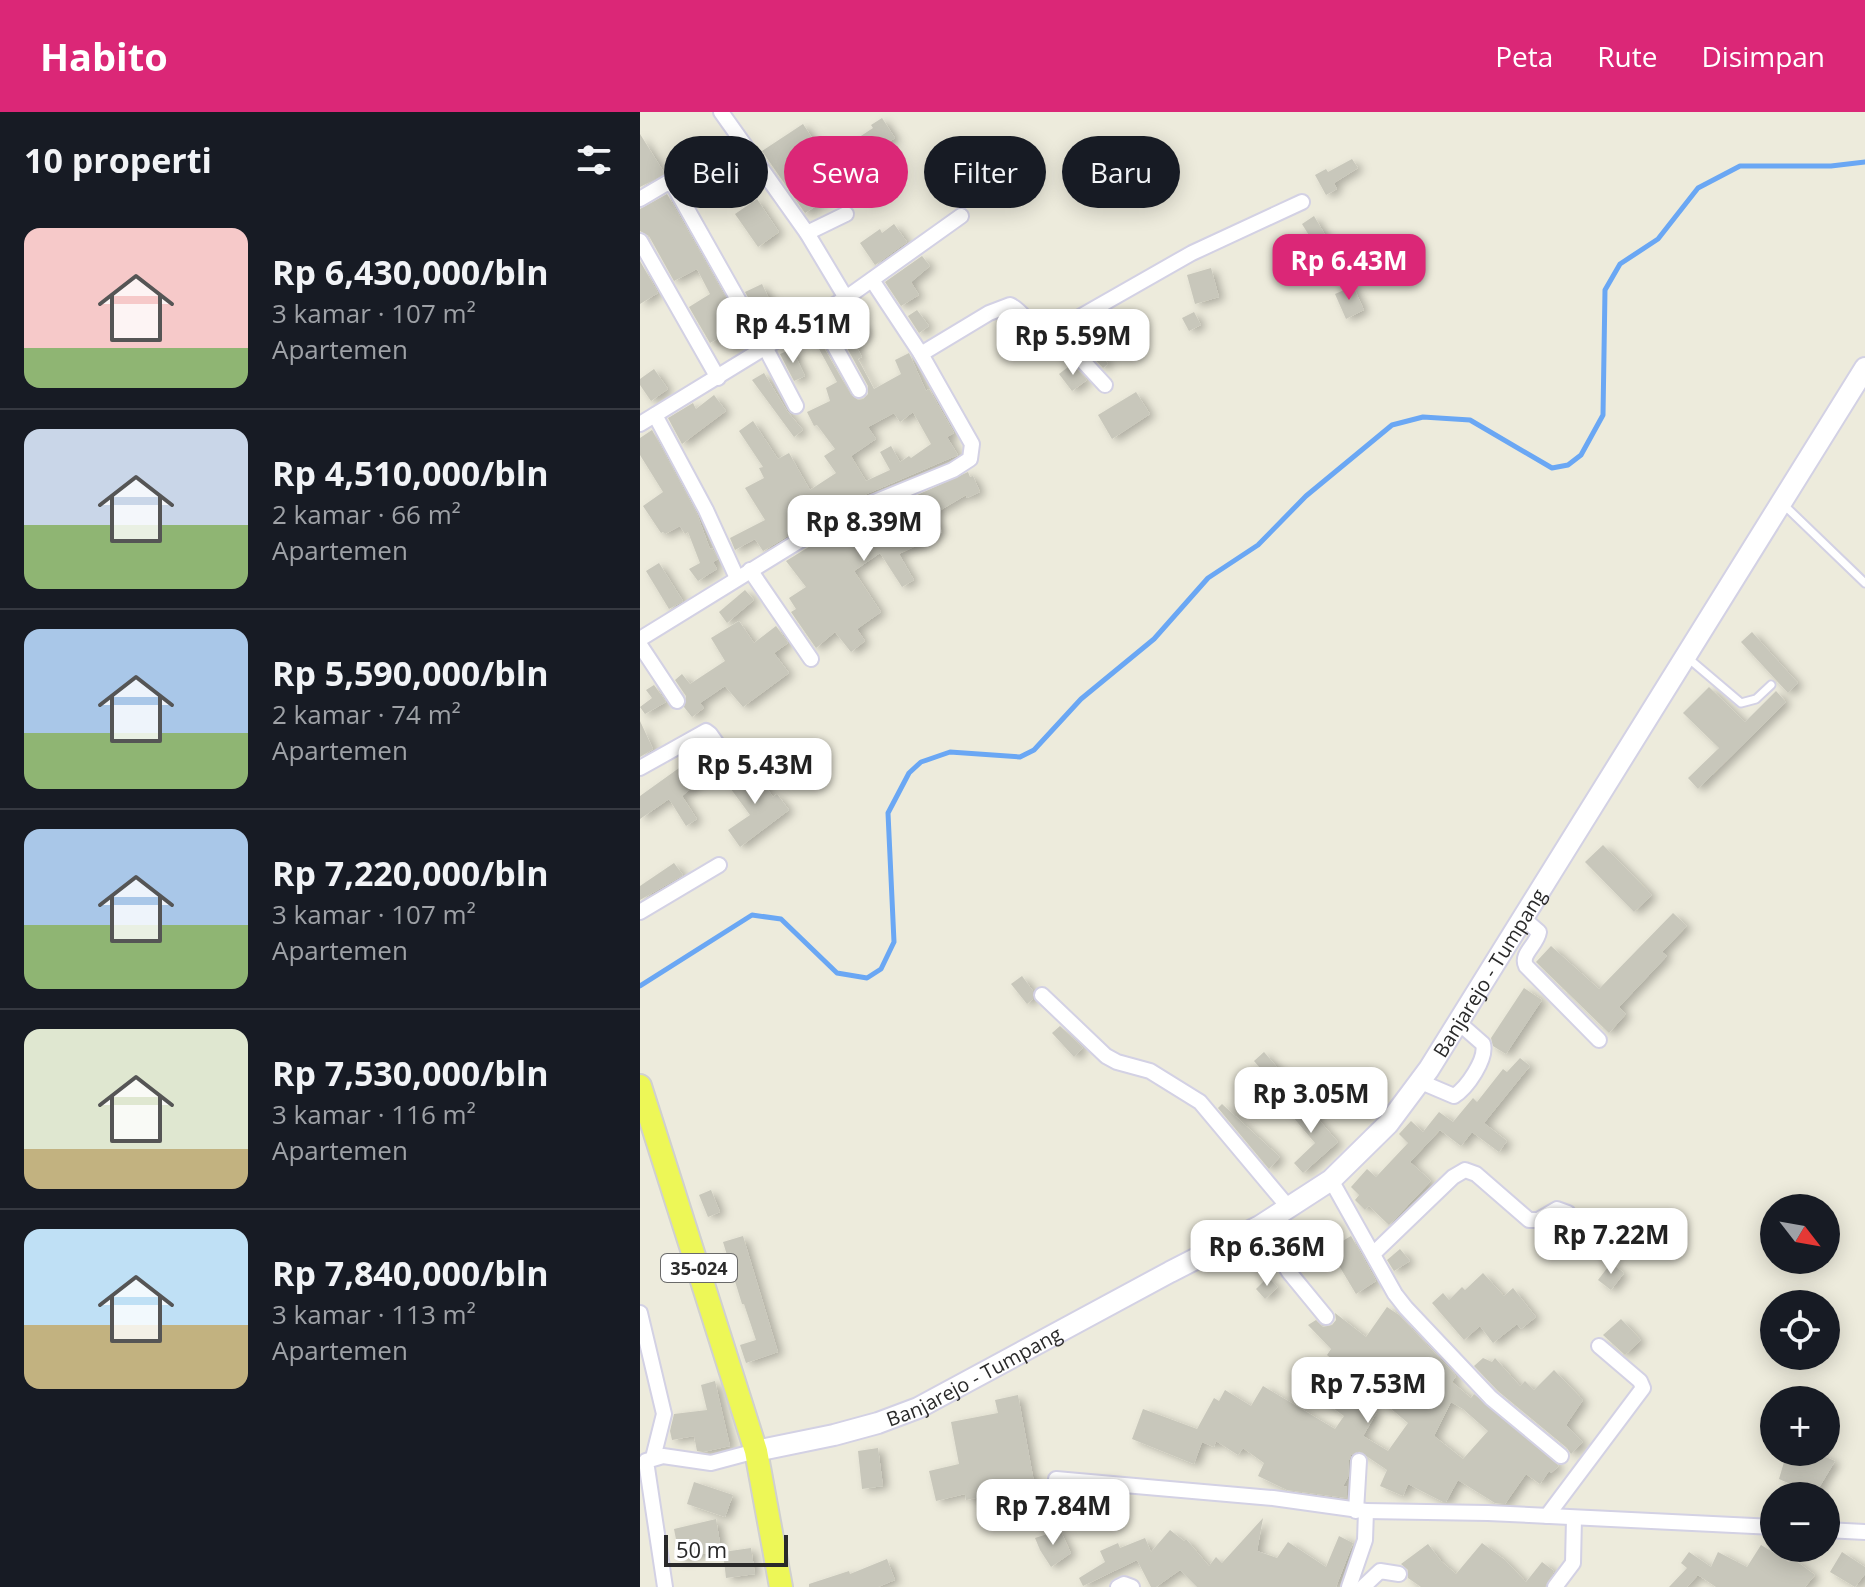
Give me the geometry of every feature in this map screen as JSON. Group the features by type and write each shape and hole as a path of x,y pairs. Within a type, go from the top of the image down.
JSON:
{"main road":[{"name":"Banjarejo - Tumpang","path":"756,1451 834,1435 918,1408 1260,1226 1331,1180 1388,1124 1421,1082 1865,368"},
{"name":"35-024","path":"640,1086 646,1124 756,1451"},
{"path":"756,1451 781,1587"}],"street":[{"path":"721,112 807,233 846,298"},
{"path":"640,199 667,183 674,186 796,406"},
{"path":"921,354 989,313 1010,305 1020,311 1039,332 1048,335 1056,332 1192,253 1302,202"},
{"path":"807,233 846,214"},
{"path":"640,424 846,298 961,216"},
{"path":"640,241 718,378"},
{"path":"640,639 838,517 953,470 970,459 972,444 921,354 872,280"},
{"path":"818,316 859,390"},
{"path":"1056,332 1105,385"},
{"path":"655,415 744,574 811,659"},
{"path":"640,645 677,701"},
{"path":"640,768 704,732 710,734 725,755"},
{"path":"640,912 719,865"},
{"path":"1523,918 1536,928 1539,935 1525,956 1526,966 1599,1040"},
{"path":"1042,995 1106,1056 1150,1071 1200,1102 1289,1208"},
{"path":"1421,1082 1454,1096 1477,1066 1485,1053 1483,1044 1458,1022"},
{"path":"1373,1254 1462,1171 1474,1173 1520,1215 1532,1221 1557,1209 1568,1213"},
{"path":"1331,1180 1395,1294 1412,1315 1491,1398 1561,1456"},
{"path":"1260,1226 1289,1272 1326,1317"},
{"path":"640,1313 664,1414 648,1466 665,1587"},
{"path":"1547,1516 1643,1388 1640,1381 1599,1346"},
{"path":"648,1466 682,1458 711,1463 756,1451"},
{"path":"1349,1587 1365,1540 1359,1461"},
{"path":"1056,1479 1273,1498 1363,1515 1547,1516 1760,1526"},
{"path":"1555,1587 1570,1569 1574,1519"},
{"path":"1840,1531 1865,1532"},
{"path":"1363,1587 1380,1571 1399,1574"},
{"path":"1118,1587 1124,1584 1132,1587"}],"lane":[{"path":"1782,502 1865,583"},
{"path":"1686,657 1738,701 1750,702 1771,685"}],"building":[{"path":"882,118 894,136 861,136 873,128 871,125"},
{"path":"803,124 811,136 785,136"},
{"path":"640,134 664,175 640,187"},
{"path":"784,137 784,183 768,160 768,147"},
{"path":"1352,159 1358,168 1334,183 1337,189 1326,195 1315,175 1326,169 1328,172"},
{"path":"664,196 664,208 675,208 730,305 722,311 743,341 732,348 724,335 710,343 689,307 710,294 697,269 674,281 649,236 640,231 640,209"},
{"path":"744,208 763,208 779,232 758,247 735,214"},
{"path":"1314,216 1327,238 1315,245 1302,224"},
{"path":"894,224 907,242 875,265 860,243 880,229 882,233"},
{"path":"922,256 930,266 911,282 919,295 901,306 885,282"},
{"path":"640,261 658,293 640,304"},
{"path":"1211,268 1219,297 1195,304 1187,275"},
{"path":"762,284 778,318 764,325 745,292"},
{"path":"1353,286 1364,310 1346,319 1335,294"},
{"path":"917,310 929,326 919,333 908,316"},
{"path":"1194,312 1201,325 1189,331 1182,318"},
{"path":"861,322 868,333 854,342 862,357 858,359 874,389 901,374 895,360 909,353 926,391 929,389 954,433 947,437 958,455 834,508 763,551 755,539 735,550 730,538 765,520 745,488 764,478 759,468 763,467 739,431 753,421 778,459 789,453 810,490 836,473 824,456 835,449 817,425 814,426 807,412 830,401 826,388 837,382 812,336 816,334 851,395 858,400 868,394 868,386 839,333","holes":["913,412 931,444 900,462 891,446 880,452 890,470 866,481 851,456 876,439 868,427 894,413 900,422"]},
{"path":"1091,340 1108,364 1103,368 1082,345"},
{"path":"792,349 805,376 794,381 780,354"},
{"path":"1072,364 1087,380 1072,391 1059,374"},
{"path":"654,369 668,389 651,401 640,385 640,379"},
{"path":"764,373 787,411 803,430 794,437 752,380"},
{"path":"1136,392 1150,414 1112,439 1098,415"},
{"path":"714,395 726,411 682,444 668,418 693,403 696,409"},
{"path":"652,430 697,514 710,549 718,559 713,562 717,569 698,581 689,569 700,563 688,532 685,534 680,526 661,533 643,506 663,492 640,455 640,438"},
{"path":"968,472 980,492 967,498 966,495 934,514 942,532 899,554 914,580 902,587 880,553 854,571 881,612 857,629 865,641 851,652 835,632 816,648 791,612 796,609 789,598 806,587 786,561 843,526 888,507 894,518 919,506 915,496"},
{"path":"659,563 683,601 669,609 646,571"},
{"path":"745,590 754,600 727,623 719,612"},
{"path":"739,621 754,643 776,626 788,643 774,653 789,673 743,707 725,686 700,703 704,708 692,717 684,707 686,696 675,680 682,674 690,684 725,661 711,638"},
{"path":"1752,632 1798,683 1788,693 1741,642"},
{"path":"654,685 666,702 645,714 640,707 652,698 646,690"},
{"path":"1709,687 1745,722 1776,691 1786,702 1698,789 1688,778 1719,748 1683,713"},
{"path":"640,721 653,749 640,757"},
{"path":"693,758 707,775 682,796 697,819 686,826 669,799 640,819 640,796"},
{"path":"750,764 773,797 777,794 789,810 740,847 728,830 750,815 728,785"},
{"path":"1603,845 1652,895 1634,912 1585,862"},
{"path":"674,863 683,875 640,900 640,886"},
{"path":"1673,913 1687,926 1662,952 1667,956 1619,1007 1626,1014 1609,1033 1536,962 1551,946 1599,989"},
{"path":"1022,976 1033,991 1033,999 1027,1004 1011,984"},
{"path":"1524,988 1542,1000 1506,1054 1493,1046 1491,1038"},
{"path":"1060,1026 1083,1048 1074,1057 1052,1033"},
{"path":"1264,1052 1295,1088 1285,1097 1254,1061"},
{"path":"1520,1058 1530,1066 1484,1123 1507,1141 1499,1152 1472,1132 1461,1146 1440,1130 1410,1162 1431,1181 1389,1225 1369,1206 1365,1210 1355,1200 1359,1195 1351,1187 1367,1169 1376,1177 1408,1143 1399,1134 1411,1121 1423,1132 1439,1112 1453,1122 1473,1098 1477,1102 1503,1069 1507,1072"},
{"path":"1299,1097 1338,1142 1303,1173 1294,1163 1315,1143 1286,1109"},
{"path":"1222,1104 1280,1157 1269,1169 1218,1108"},
{"path":"711,1190 720,1212 708,1217 699,1195"},
{"path":"743,1236 778,1352 746,1363 740,1345 756,1340 723,1242"},
{"path":"1351,1236 1376,1281 1356,1294 1329,1249"},
{"path":"1400,1249 1410,1261 1394,1271 1387,1260"},
{"path":"1611,1263 1624,1273 1611,1290 1598,1280"},
{"path":"1483,1273 1504,1296 1513,1288 1536,1317 1521,1329 1517,1324 1493,1343 1480,1326 1464,1340 1432,1303 1443,1293 1449,1300"},
{"path":"1268,1277 1278,1287 1265,1299 1256,1289"},
{"path":"1387,1307 1399,1315 1456,1376 1452,1382 1471,1398 1474,1394 1559,1466 1551,1473 1549,1471 1540,1484 1526,1474 1505,1504 1495,1503 1458,1480 1446,1502 1443,1502 1408,1484 1403,1496 1380,1486 1387,1470 1359,1451 1349,1460 1348,1477 1343,1486 1347,1487 1347,1498 1287,1490 1258,1476 1264,1463 1243,1448 1238,1455 1216,1441 1214,1447 1202,1442 1194,1464 1132,1439 1143,1409 1197,1429 1214,1398 1219,1401 1225,1390 1251,1406 1263,1386 1335,1429 1344,1416 1311,1392 1318,1380 1377,1412 1363,1436 1388,1451 1408,1423 1327,1355 1331,1349 1308,1325 1316,1320 1323,1327 1332,1325 1336,1320 1335,1313 1366,1337","holes":["1451,1402 1488,1431 1463,1459 1434,1436"]},
{"path":"1621,1319 1641,1340 1625,1355 1603,1335"},
{"path":"1483,1358 1492,1362 1495,1358 1520,1386 1525,1381 1534,1390 1554,1370 1583,1400 1566,1425 1583,1442 1571,1454 1474,1366"},
{"path":"715,1381 730,1446 703,1452 697,1451 694,1436 672,1440 670,1431 674,1414 707,1410 701,1385"},
{"path":"1018,1395 1034,1482 966,1500 965,1494 936,1501 929,1471 959,1464 951,1422 998,1413 995,1400"},
{"path":"878,1448 883,1486 862,1489 858,1451"},
{"path":"1783,1466 1832,1466 1822,1482 1786,1482 1779,1479"},
{"path":"694,1482 733,1495 725,1517 687,1504"},
{"path":"1263,1518 1257,1551 1277,1558 1288,1542 1326,1567 1339,1536 1353,1543 1336,1587 1197,1587 1180,1570 1156,1587 1151,1587 1137,1560 1083,1586 1079,1578 1105,1562 1100,1551 1118,1543 1120,1548 1145,1538 1151,1552 1170,1530 1184,1541 1186,1539 1209,1566 1216,1557 1222,1563"},
{"path":"716,1519 721,1549 680,1560 674,1529"},
{"path":"1060,1530 1071,1553 1051,1567 1035,1538"},
{"path":"1482,1543 1505,1560 1526,1582 1542,1562 1554,1571 1545,1587 1421,1587 1408,1578 1408,1570 1401,1564 1428,1544 1456,1574"},
{"path":"1760,1547 1760,1562 1797,1562 1815,1575 1805,1587 1716,1587 1698,1575 1687,1587 1669,1587 1687,1568 1681,1563 1689,1552 1711,1567 1718,1552 1747,1567"},
{"path":"751,1548 755,1574 726,1578 723,1552"},
{"path":"1842,1552 1865,1567 1865,1574 1855,1587 1830,1572 1836,1562 1840,1562"},
{"path":"887,1559 895,1580 878,1587 809,1587 809,1584 849,1571 850,1574"}],"waterway":[{"path":"640,986 752,915 781,919 837,973 867,978 881,969 894,942 888,813 909,773 921,762 950,752 1020,757 1034,750 1081,699 1154,639 1208,578 1258,545 1306,496 1392,425 1423,417 1470,420 1552,468 1568,465 1581,455 1603,415 1605,290 1620,264 1658,239 1698,188 1740,166 1831,166 1865,162"}]}
